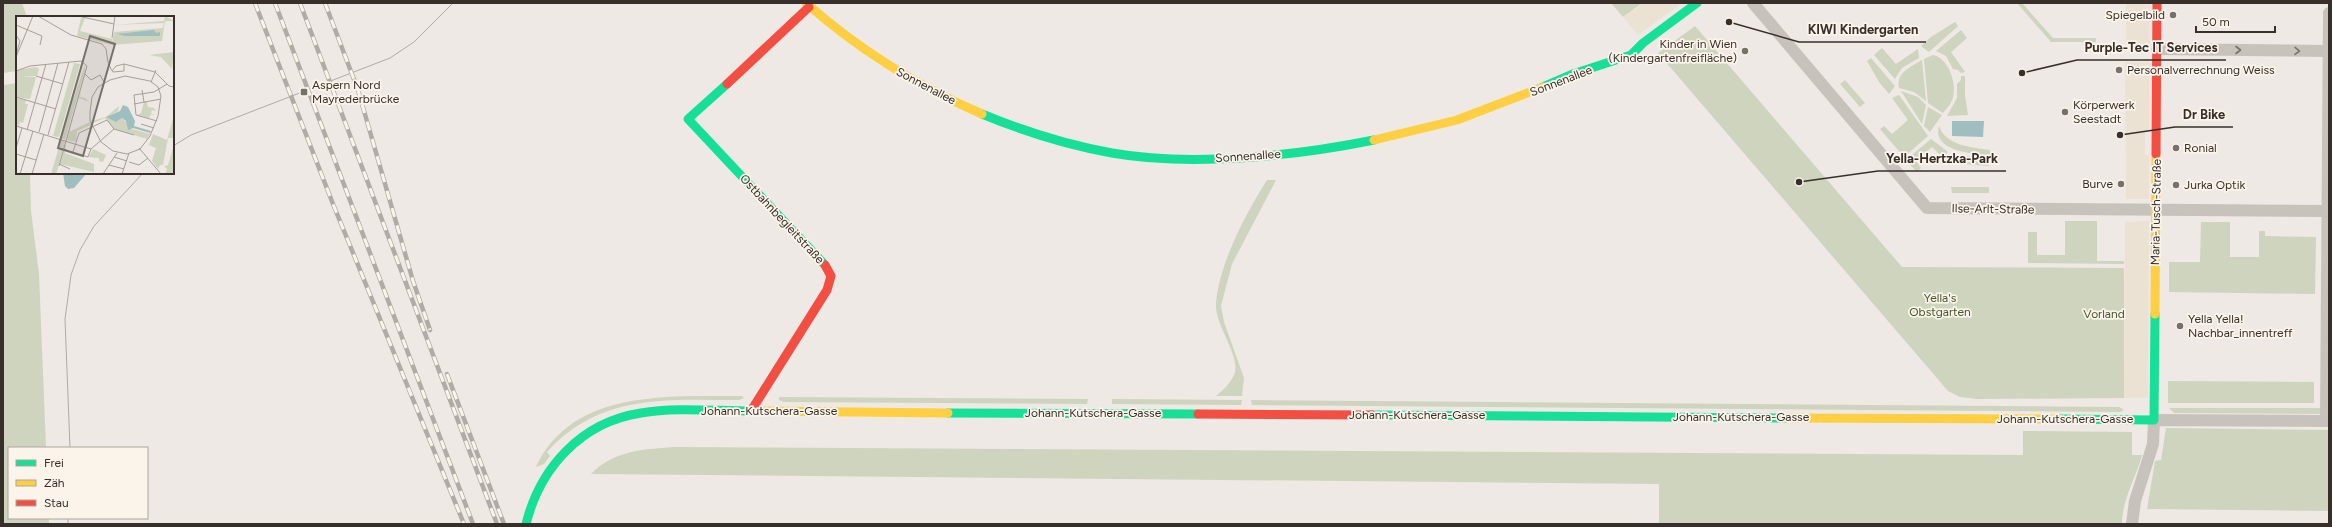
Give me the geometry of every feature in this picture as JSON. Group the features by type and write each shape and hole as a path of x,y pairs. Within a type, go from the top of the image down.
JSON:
{"street":[{"name":"Sonnenallee","path":"808,5 839,32 896,71 943,97 1017,129 1088,149 1117,154 1188,159 1261,156 1334,148 1400,135 1457,120 1512,100 1573,74 1631,55 1643,43 1697,3"},
{"name":"Ilse-Arlt-Straße","path":"1753,3 1927,208 2328,211"},
{"name":"Maria-Tusch-Straße","path":"2154,420 2157,3"},
{"name":"Ostbahnbegleitstraße","path":"751,411 827,290 831,276 823,261 688,119 795,22 808,5"},
{"path":"2328,421 2329,13"},
{"path":"2157,49 2329,51"},
{"name":"Johann-Kutschera-Gasse","path":"526,524 535,491 553,462 582,436 609,422 639,413 751,411 2328,421"},
{"path":"2132,524 2135,501 2154,444 2154,420"}],"green space":[{"path":"3,3 22,3 27,16 16,16 16,71 3,73"},
{"path":"1611,3 1642,3 1623,17"},
{"path":"2017,3 2022,3 2053,38 2096,38 2096,42 2051,42"},
{"path":"1955,22 1958,26 1929,52 1921,46 1931,37"},
{"path":"1695,26 1902,267 2124,268 2124,398 1977,399 1960,397 1948,391 1658,53"},
{"path":"1961,30 1967,38 1951,52 1965,72 1961,73 1958,70 1953,69 1946,56 1936,51"},
{"path":"1882,48 1896,64 1918,49 1919,58 1902,68 1895,79 1874,55"},
{"path":"1933,55 1938,57 1947,66 1954,85 1952,99 1943,113 1928,103 1924,59"},
{"path":"1871,58 1895,86 1889,94 1879,82 1867,61"},
{"path":"1922,60 1926,101 1914,92 1899,88 1899,82 1902,74"},
{"path":"1961,76 1965,76 1965,95 1968,115 1947,116 1957,98 1957,84 1961,80"},
{"path":"1845,80 1865,103 1860,107 1840,84"},
{"path":"16,83 16,174 30,174 31,211 39,274 46,447 8,447 8,519 49,519 49,524 3,524 3,85"},
{"path":"1901,91 1918,97 1926,105 1922,124"},
{"path":"1899,95 1928,136 1904,157 1880,129 1884,126 1892,134 1908,120 1892,98"},
{"path":"1928,107 1942,115 1930,132 1924,126"},
{"path":"1939,126 1942,133 1953,142 1990,150 1990,156 1956,150 1948,146 1938,135"},
{"path":"1931,139 1947,151 1948,162 1932,147 1916,161 1921,168 1917,172 1906,160"},
{"path":"1955,154 1989,160 1989,166 1950,163"},
{"path":"1267,180 1276,180 1232,264 1221,306 1224,322 1244,378 1242,396 1216,396 1230,381 1234,375 1235,368 1234,359 1217,312 1216,303 1218,288 1222,272 1242,223"},
{"path":"1951,187 1989,187 1989,193 1952,193"},
{"path":"2065,221 2097,221 2097,261 2124,261 2124,264 2028,263 2028,232 2037,232 2037,255 2065,255"},
{"path":"2201,222 2230,222 2230,257 2259,257 2259,231 2265,231 2265,236 2316,237 2315,294 2169,292 2169,262 2200,262"},
{"path":"2168,381 2314,382 2314,403 2168,403"},
{"path":"685,396 742,396 744,398 739,400 661,401 636,404 612,410 589,419 568,433 547,452 550,456 544,464 536,467 553,441 574,423 598,410 626,402 655,398"},
{"path":"779,397 1088,399 1087,404 784,402 779,400"},
{"path":"1112,399 1242,400 1241,405 1112,404"},
{"path":"1251,400 2119,407 2124,410 2120,412 1252,405"},
{"path":"2169,408 2324,408 2324,414 2174,413"},
{"path":"2166,428 2329,430 2329,511 2147,509 2155,461 2161,460"},
{"path":"2023,431 2132,432 2132,455 2142,455 2124,506 2122,524 1659,524 1659,484 591,474 600,466 620,455 642,450 676,447 2023,455"}],"shaded area":[{"path":"1642,3 1682,3 1638,35 1623,17"},
{"path":"2126,3 2150,3 2150,45 2126,45"},
{"path":"2125,62 2150,62 2149,131 2145,131 2145,155 2149,155 2149,199 2126,199"},
{"path":"2149,221 2148,398 2124,398 2125,222"}],"water":[{"path":"1952,121 1984,121 1983,137 1952,136"},
{"path":"63,174 86,174 74,188 68,189 65,186"}],"tram line":[{"path":"174,145 191,135 390,58 414,42 453,3"},
{"path":"70,447 65,319 71,275 80,250 94,226 142,174"},
{"path":"68,519 68,524"}],"railway":[{"path":"255,3 333,204 464,524"},
{"path":"275,3 473,524"},
{"path":"300,3 497,524"},
{"path":"325,3 358,90 413,281 430,330"},
{"path":"447,374 504,524"}],"traffic: fast":[{"path":"1543,87 1573,74 1631,55 1643,43 1697,3"},
{"path":"727,84 688,119 825,265"},
{"path":"982,114 1062,142 1095,150 1143,157 1175,159 1243,158 1311,151 1374,140"},
{"path":"2059,419 2154,420 2155,314"},
{"path":"526,524 532,504 541,484 553,467 566,451 582,437 600,426 619,418 654,411 750,411"},
{"path":"948,413 1198,414"},
{"path":"1372,415 1785,418"}],"traffic: slow":[{"path":"806,3 847,36 890,66 912,79 982,114"},
{"path":"1374,140 1457,120 1543,87"},
{"path":"2155,314 2156,154"},
{"path":"750,411 948,413"},
{"path":"1785,418 2059,419"}],"traffic: jam":[{"path":"2156,154 2157,3"},
{"path":"727,84 809,7"},
{"path":"751,411 827,290 831,276 825,265"},
{"path":"1198,414 1372,415"}],"place":[{"name":"Spiegelbild","path":"2173,15"},
{"name":"KIWI Kindergarten","path":"1729,22"},
{"name":"Kinder in Wien (Kindergartenfreifläche)","path":"1745,51"},
{"name":"Personalverrechnung Weiss","path":"2119,70"},
{"name":"Purple-Tec IT Services","path":"2022,73"},
{"name":"Aspern Nord Mayrederbrücke","path":"304,92"},
{"name":"Körperwerk Seestadt","path":"2065,112"},
{"name":"Dr Bike","path":"2120,135"},
{"name":"Ronial","path":"2176,148"},
{"name":"Yella-Hertzka-Park","path":"1799,182"},
{"name":"Burve","path":"2121,184"},
{"name":"Jurka Optik","path":"2176,185"},
{"name":"Yella Yella! Nachbar_innentreff","path":"2180,326"}],"park label":[{"name":"Yella's Obstgarten","path":"1940,305"},
{"name":"Vorland","path":"2104,314"}]}
